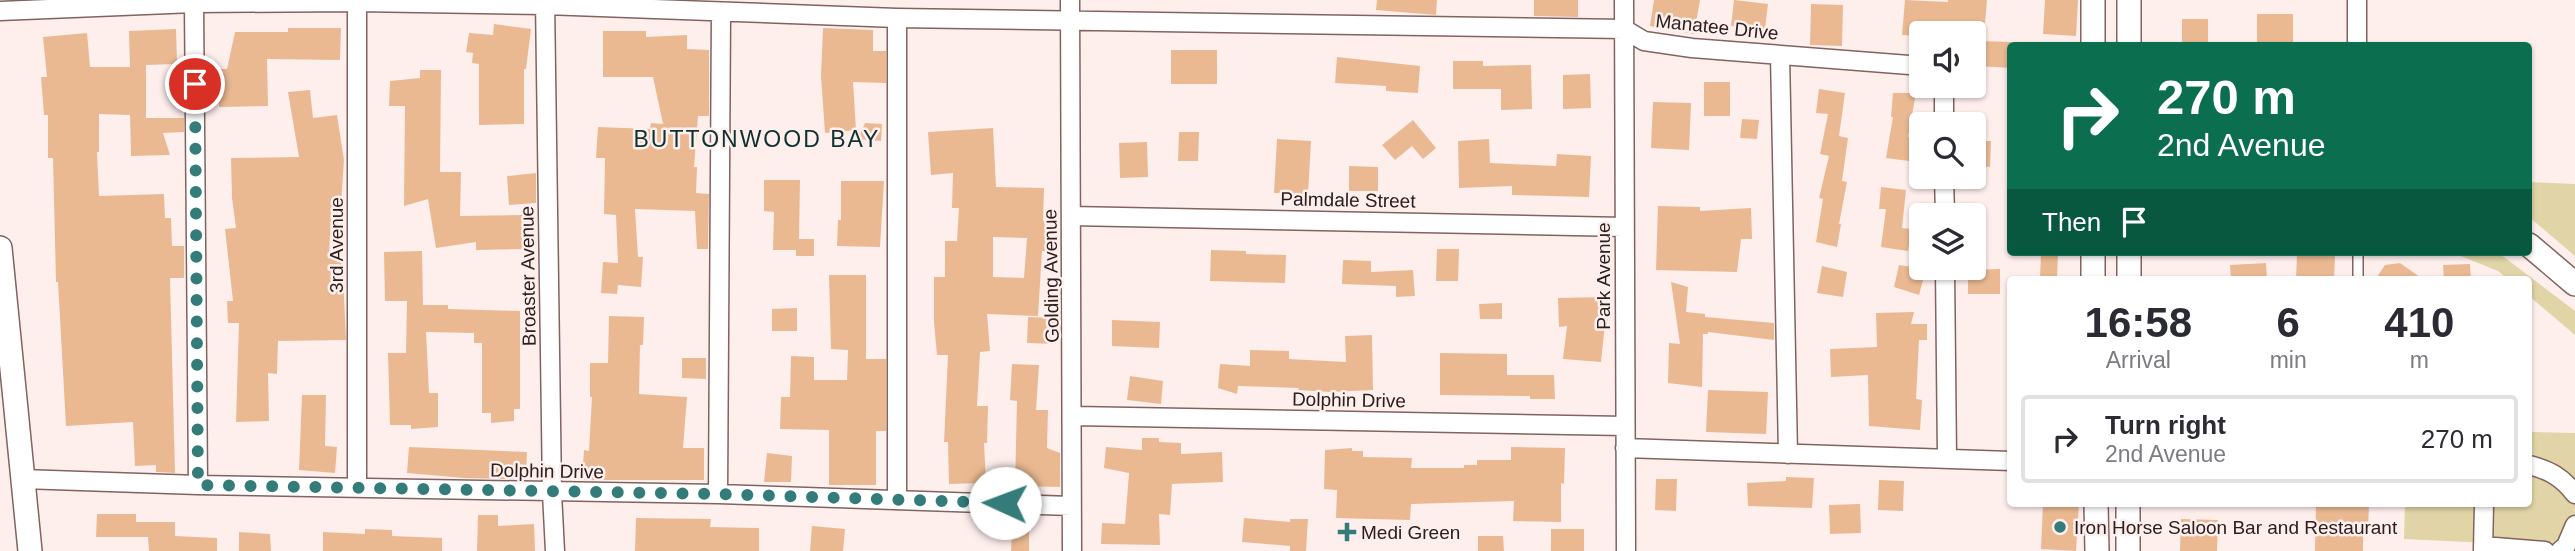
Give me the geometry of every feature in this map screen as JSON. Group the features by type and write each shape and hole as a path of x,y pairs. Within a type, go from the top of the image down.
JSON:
{"street":[{"name":"Golding Avenue","path":"1070,0 1072,551"},
{"name":"Park Avenue","path":"1623,0 1626,551"},
{"path":"2093,0 2093,42"},
{"path":"2129,42 2130,0"},
{"path":"2357,0 2357,42"},
{"name":"3rd Avenue","path":"357,2 357,488"},
{"name":"Manatee Drive","path":"0,10 194,4 545,3 721,13 897,18 1624,29 1644,41 1692,48 1909,64"},
{"name":"Broaster Avenue","path":"545,3 555,551"},
{"path":"194,4 198,485"},
{"path":"718,494 721,13"},
{"path":"897,18 897,499"},
{"path":"1780,55 1788,454"},
{"name":"Palmdale Street","path":"1071,216 1624,226"},
{"path":"0,248 30,551"},
{"path":"2532,248 2575,284"},
{"path":"2093,256 2093,276"},
{"path":"2129,256 2129,276"},
{"path":"1945,280 1947,459"},
{"name":"Dolphin Drive","path":"1073,416 1625,426"},
{"path":"1625,448 2007,461"},
{"path":"2532,467 2549,470 2566,482 2575,494"},
{"name":"Dolphin Drive","path":"22,479 552,493 718,494 1071,506"},
{"path":"2096,507 2096,551"},
{"path":"2128,507 2128,551"},
{"path":"2484,507 2483,548 2545,551"},
{"path":"2560,551 2566,546 2575,525"}],"lane":[{"path":"2358,256 2358,276"}],"shaded area":[{"path":"2532,182 2575,184 2575,256 2532,220"},
{"path":"2461,256 2501,256 2529,276 2504,276"},
{"path":"2532,278 2575,311 2575,335 2532,299"},
{"path":"2532,432 2575,433 2575,547 2404,539 2405,507 2532,507"}],"building":[{"path":"1377,0 1437,0 1436,15 1376,10"},
{"path":"1534,0 1578,0 1578,17 1534,16"},
{"path":"1654,0 1700,0 1694,34 1650,26"},
{"path":"1734,0 1768,4 1765,29 1731,26"},
{"path":"1905,0 1987,0 1985,21 1909,21 1909,35 1902,35"},
{"path":"2045,0 2078,0 2076,36 2043,34"},
{"path":"1811,4 1843,5 1842,46 1810,45"},
{"path":"2257,14 2293,14 2293,42 2257,42"},
{"path":"2182,19 2208,19 2208,42 2182,42"},
{"path":"494,24 531,29 524,69 524,124 479,125 479,64 472,63 473,53 466,52 469,33 493,35"},
{"path":"288,28 341,28 340,60 267,59 268,106 219,107 219,69 227,69 235,32 288,32"},
{"path":"823,28 873,30 873,51 886,51 886,83 853,82 856,130 825,133 821,76"},
{"path":"176,29 177,64 146,65 146,118 184,118 184,132 163,133 170,155 131,156 130,115 99,114 97,152 99,196 164,194 165,218 171,218 172,246 184,246 184,278 170,278 175,473 156,472 156,465 135,466 133,422 66,426 56,282 53,158 48,158 48,115 44,115 41,77 47,77 43,37 87,33 90,67 130,67 129,31"},
{"path":"603,31 646,31 646,37 687,35 687,49 709,50 709,116 698,116 694,167 697,167 696,193 709,194 708,249 697,249 695,211 635,209 638,257 643,257 641,287 618,285 617,294 601,293 603,262 618,263 616,215 604,214 605,158 596,158 598,127 650,129 651,123 663,124 653,77 603,77"},
{"path":"1986,41 2011,42 2007,42 2007,68 1986,67"},
{"path":"1171,50 1217,50 1217,84 1171,84"},
{"path":"1337,57 1420,66 1418,93 1386,91 1386,86 1335,83"},
{"path":"1453,61 1483,61 1483,66 1531,65 1532,109 1501,110 1501,89 1453,89"},
{"path":"420,70 441,70 440,172 461,172 460,216 523,215 524,249 476,250 476,242 436,248 428,199 404,206 405,106 389,106 390,81 420,78"},
{"path":"1590,74 1591,108 1563,109 1563,75"},
{"path":"1704,82 1730,82 1730,116 1704,116"},
{"path":"1819,89 1845,93 1839,136 1848,138 1842,181 1847,182 1837,247 1816,242 1823,199 1819,198 1829,156 1820,154 1828,114 1816,113"},
{"path":"310,90 313,118 337,115 344,160 341,204 332,203 329,254 342,253 346,340 278,341 277,374 268,373 269,421 236,422 239,323 228,323 227,301 233,301 225,229 236,228 231,158 299,157 288,92"},
{"path":"1893,93 1909,93 1909,98 1915,98 1913,112 1909,112 1909,161 1886,158"},
{"path":"1653,102 1691,103 1689,150 1651,148"},
{"path":"1742,119 1759,120 1757,139 1740,138"},
{"path":"1413,120 1436,148 1423,159 1412,146 1395,160 1382,145"},
{"path":"865,123 882,124 881,141 858,139"},
{"path":"993,128 996,187 1044,188 1043,221 1057,222 1055,252 1042,251 1038,316 987,314 990,351 980,352 977,406 988,406 987,443 984,443 986,483 949,484 948,442 944,442 948,355 937,355 934,277 945,277 945,241 957,241 959,208 952,208 953,173 931,175 928,132","holes":["993,237 1027,238 1024,278 993,277"]},
{"path":"1179,132 1199,132 1198,161 1178,161"},
{"path":"1277,139 1311,141 1308,194 1274,193"},
{"path":"1489,139 1490,163 1556,166 1557,154 1591,156 1589,197 1512,195 1512,186 1459,188 1458,141"},
{"path":"1986,141 1991,141 1990,167 1986,167"},
{"path":"1147,142 1148,177 1120,178 1119,143"},
{"path":"1349,166 1378,167 1378,191 1349,191"},
{"path":"536,173 536,203 509,205 507,176"},
{"path":"764,180 800,180 799,239 814,239 814,256 796,256 796,250 773,250 774,212 764,211"},
{"path":"841,181 884,181 880,247 837,246 838,220 841,220"},
{"path":"1881,187 1906,190 1902,228 1909,229 1908,251 1881,247 1886,209 1879,209"},
{"path":"1658,206 1700,207 1700,211 1751,208 1752,239 1741,239 1737,272 1656,270"},
{"path":"1437,249 1459,249 1458,281 1436,281"},
{"path":"1211,250 1286,255 1285,283 1210,281"},
{"path":"422,251 423,305 448,305 448,309 520,311 520,409 514,409 514,421 491,423 491,413 482,413 482,343 474,343 474,333 426,332 429,393 438,393 438,427 411,429 411,425 390,425 388,353 406,353 407,301 385,301 384,252"},
{"path":"2041,256 2058,256 2057,276 2040,276"},
{"path":"2297,256 2335,256 2334,276 2296,276"},
{"path":"1343,260 1371,261 1371,272 1413,270 1415,296 1396,297 1396,286 1342,284"},
{"path":"2266,263 2267,276 2231,276 2230,265"},
{"path":"2400,263 2418,276 2378,276 2385,265"},
{"path":"2470,264 2471,276 2444,276 2443,265"},
{"path":"1899,265 1909,266 1909,280 1923,280 1919,295 1894,287"},
{"path":"1822,266 1847,272 1843,297 1817,293"},
{"path":"1986,269 2000,269 2000,294 1968,294 1968,280 1986,280"},
{"path":"829,275 866,275 866,359 886,359 886,431 876,431 876,485 829,485 829,430 780,429 781,397 790,397 791,356 814,357 814,380 847,380 848,350 831,349"},
{"path":"1671,282 1688,287 1686,312 1705,314 1705,317 1774,323 1774,340 1708,332 1703,334 1702,387 1668,383 1669,343 1680,344"},
{"path":"1606,297 1608,324 1605,324 1601,362 1563,359 1567,326 1559,327 1558,298"},
{"path":"1502,303 1502,319 1480,319 1479,304"},
{"path":"797,308 797,331 772,331 772,309"},
{"path":"1914,312 1911,324 1927,324 1927,340 1919,340 1916,399 1922,400 1920,430 1869,426 1868,375 1831,377 1830,349 1877,347 1876,313"},
{"path":"609,316 644,317 643,345 640,345 639,394 687,397 683,448 704,448 704,480 582,480 584,450 589,451 592,397 590,363 608,363"},
{"path":"1028,317 1058,318 1056,344 1027,343"},
{"path":"1112,320 1160,322 1159,348 1112,346"},
{"path":"1372,335 1373,390 1330,392 1238,386 1237,394 1218,388 1220,364 1250,366 1250,350 1289,351 1289,359 1346,362 1345,336"},
{"path":"1440,353 1507,354 1507,375 1554,375 1555,399 1530,399 1530,396 1440,395"},
{"path":"682,358 706,358 706,379 682,378"},
{"path":"1012,364 1039,365 1036,410 1048,410 1047,448 1060,453 1060,487 1015,486 1017,401 1010,400"},
{"path":"1130,376 1163,381 1161,404 1127,400"},
{"path":"1708,390 1768,392 1766,434 1706,432"},
{"path":"302,395 326,395 325,446 337,447 335,473 299,470"},
{"path":"1142,438 1159,438 1159,442 1181,443 1181,454 1222,452 1223,482 1172,484 1170,515 1159,514 1160,545 1101,544 1102,523 1125,524 1129,473 1104,468 1106,447 1142,450"},
{"path":"409,447 527,452 526,474 505,473 505,479 407,473"},
{"path":"1511,447 1565,448 1564,484 1561,483 1561,522 1513,521 1514,501 1411,504 1410,520 1336,518 1337,490 1324,489 1325,450 1352,448 1352,451 1363,451 1363,457 1412,458 1411,468 1464,468 1464,465 1477,465 1477,460 1511,460"},
{"path":"767,453 792,456 791,482 764,482"},
{"path":"1786,477 1814,478 1812,508 1748,506 1747,483 1786,481"},
{"path":"1656,479 1677,479 1676,511 1655,510"},
{"path":"1879,480 1904,481 1903,511 1878,510"},
{"path":"1860,504 1861,533 1830,534 1829,505"},
{"name":"Iron Horse Saloon Bar and Restaurant","path":"2043,507 2079,507 2076,551 2041,549"},
{"path":"2316,507 2369,507 2368,532 2363,531 2363,551 2315,551"},
{"path":"97,514 136,514 136,522 175,522 175,536 217,538 217,551 149,551 148,537 96,537"},
{"path":"478,515 498,515 498,526 534,524 535,551 477,551"},
{"path":"636,518 711,519 710,527 759,528 759,551 635,551"},
{"path":"1244,518 1290,522 1290,519 1308,519 1306,551 1290,551 1290,546 1242,542"},
{"path":"2181,519 2218,520 2217,551 2180,551"},
{"path":"812,526 845,529 843,551 810,551"},
{"path":"365,529 392,530 392,536 442,538 442,551 323,551 323,532 365,534"},
{"path":"1551,529 1584,529 1584,551 1551,551"},
{"path":"1012,531 1029,532 1029,551 1011,551"},
{"path":"239,532 270,534 271,551 239,551"},
{"path":"1478,536 1503,536 1504,551 1478,551"}],"place":[{"name":"Iron Horse Saloon Bar and Restaurant","path":"2060,527"},
{"name":"Medi Green","path":"1347,532"}],"district":[{"name":"BUTTONWOOD BAY","path":"757,139"}],"route":[{"path":"195,84 198,485 718,494 1005,503"}]}
